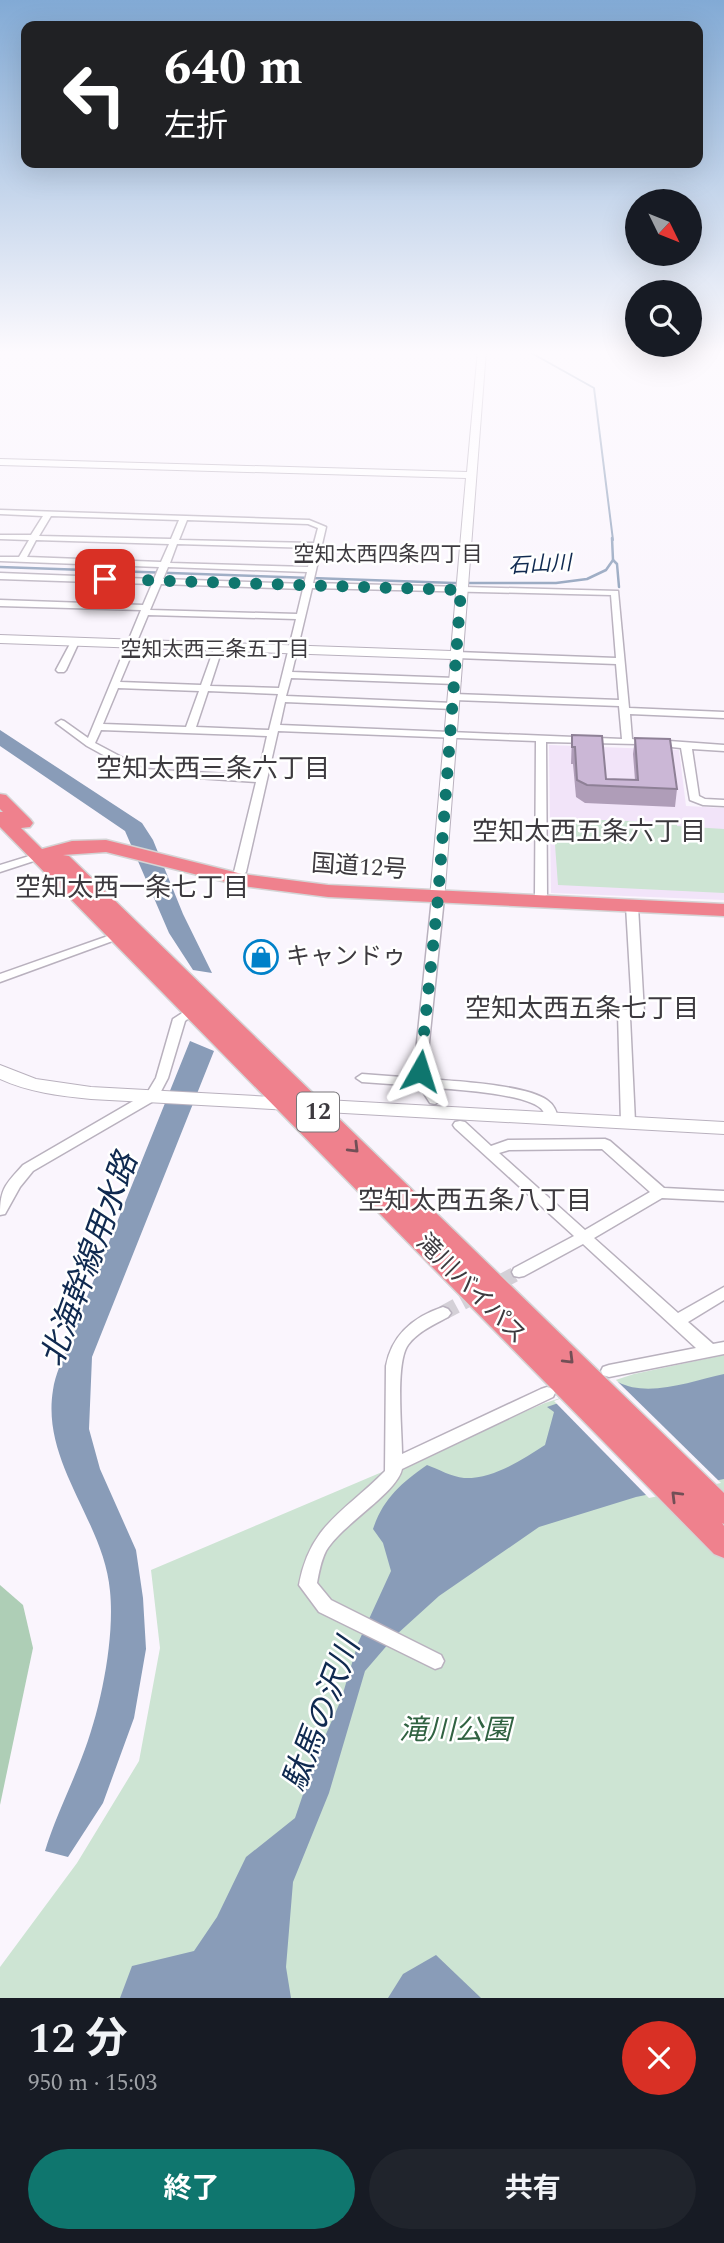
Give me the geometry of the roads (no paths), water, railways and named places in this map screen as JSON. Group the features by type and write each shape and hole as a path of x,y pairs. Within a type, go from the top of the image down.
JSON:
{"highway":[{"name":"12","path":"0,799 45,850"},
{"name":"12","path":"0,817 45,850"},
{"name":"国道12号","path":"45,850 119,845 242,880 286,886 724,910"},
{"name":"滝川バイパス","path":"45,850 126,933 311,1105 581,1385 724,1545"},
{"name":"国道12号","path":"171,860 328,884 438,894 541,895 724,903"},
{"name":"滝川バイパス","path":"126,933 193,1010 287,1104 581,1385 724,1512"}],"street":[{"path":"435,1100 423,1083 420,1071 438,894 475,443"},
{"path":"0,463 472,475"},
{"path":"0,512 309,522 322,527 240,872"},
{"path":"21,560 48,514"},
{"path":"90,744 184,518"},
{"path":"0,537 318,547"},
{"path":"0,559 161,573 615,593 627,741"},
{"path":"0,576 161,573 310,579"},
{"path":"0,603 301,617"},
{"path":"0,639 619,661"},
{"path":"61,670 75,642"},
{"path":"190,730 219,646"},
{"path":"287,675 455,681"},
{"path":"114,685 204,688 282,695 624,707 724,715"},
{"path":"61,723 90,744 142,772 153,775 261,779"},
{"path":"96,727 451,734 724,748"},
{"path":"541,738 541,895"},
{"path":"686,745 694,798 702,802 724,803"},
{"path":"0,869 45,850"},
{"path":"628,1122 624,1013 638,1013 632,906"},
{"path":"0,978 126,933"},
{"path":"0,1210 13,1184 28,1168 158,1097 179,1019 193,1010"},
{"path":"0,1071 27,1082 56,1089 724,1128"},
{"path":"362,1078 480,1087 525,1096 540,1101 549,1109 551,1118"},
{"path":"460,1125 677,1321 716,1349"},
{"path":"490,1151 508,1144 605,1144 660,1193"},
{"path":"519,1272 660,1193 724,1196"},
{"path":"677,1321 724,1293"},
{"path":"435,1661 325,1606 308,1585 309,1564 326,1535 393,1473 394,1363 400,1343 411,1332 443,1313"},
{"path":"394,1465 581,1385 716,1349"}],"water":[{"path":"0,730 142,823 153,840 183,914 212,973 193,970 169,933 125,831 0,746"},
{"path":"190,1041 214,1051 92,1357 89,1429 100,1469 136,1550 143,1598 146,1649 134,1718 103,1803 68,1857 45,1851 95,1719 105,1676 111,1610 105,1565 97,1540 64,1467 56,1442 52,1417 53,1390 68,1344"},
{"path":"724,1374 724,1479 636,1497 539,1527 439,1596 396,1635 365,1671 329,1793 293,1882 286,1967 291,1998 120,1998 132,1966 194,1951 217,1917 246,1857 295,1818 315,1759 341,1700 358,1643 391,1571 383,1543 373,1529 394,1492 427,1465 464,1478 496,1472 517,1462 545,1445 554,1412 547,1407 618,1382 630,1387 656,1388"},
{"path":"436,1955 481,1998 388,1998 403,1974"}],"waterway":[{"name":"石山川","path":"601,443 613,540"},
{"name":"石山川","path":"612,538 613,560"},
{"name":"石山川","path":"0,567 454,583 556,583 587,579 606,570 613,560"},
{"path":"613,560 617,564 619,587"}],"tunnel":[{"path":"443,1313 519,1272"}],"place":[{"name":"キャンドゥ","path":"261,957"}],"district":[{"name":"空知太西四条四丁目","path":"388,555"},
{"name":"空知太西三条五丁目","path":"215,650"},
{"name":"空知太西三条六丁目","path":"213,769"},
{"name":"空知太西五条六丁目","path":"589,832"},
{"name":"空知太西一条七丁目","path":"132,888"},
{"name":"空知太西五条七丁目","path":"582,1009"},
{"name":"空知太西五条八丁目","path":"475,1201"}],"water label":[{"name":"北海幹線用水路","path":"90,1260"},
{"name":"駄馬の沢川","path":"322,1715"}],"park label":[{"name":"滝川公園","path":"455,1730"}]}
